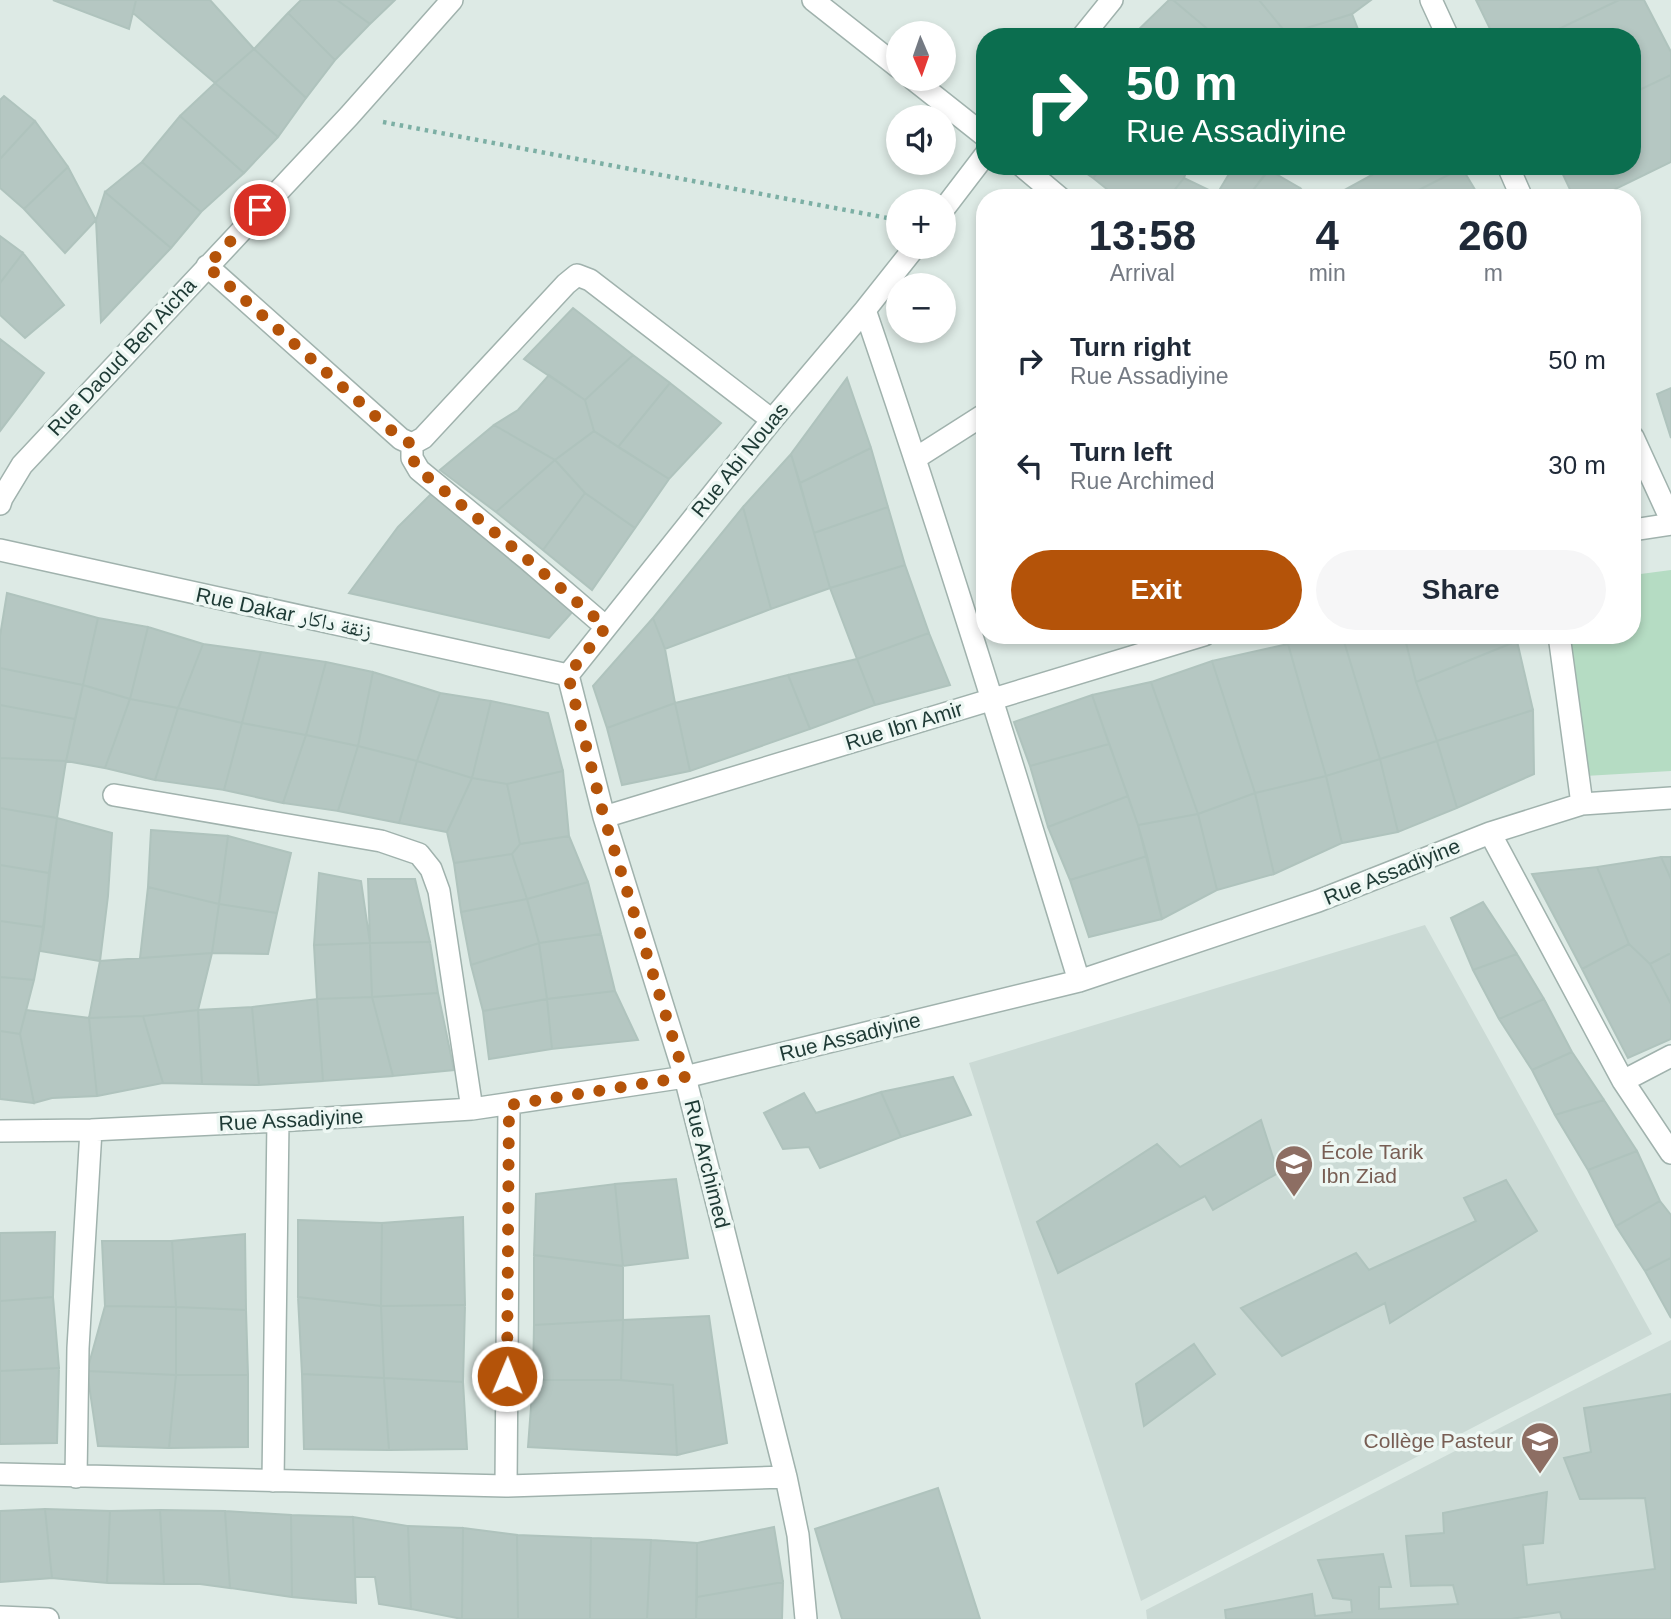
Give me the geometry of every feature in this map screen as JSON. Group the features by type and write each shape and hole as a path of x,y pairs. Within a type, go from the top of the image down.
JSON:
{"street":[{"name":"Rue Daoud Ben Aicha","path":"0,504 22,465 349,116 452,0"},
{"path":"813,0 886,58"},
{"path":"1089,28 1112,0"},
{"path":"1431,0 1444,28"},
{"path":"928,91 976,129"},
{"path":"956,193 976,167"},
{"path":"1033,175 1049,189"},
{"name":"Rue Abi Nouas","path":"568,675 772,420 905,259"},
{"path":"207,266 401,439 412,444"},
{"path":"412,444 423,438 577,275 590,280 772,420"},
{"path":"865,310 916,458 1079,981"},
{"path":"916,458 976,420"},
{"path":"412,444 412,458 419,470 606,627"},
{"path":"1641,455 1671,522 1641,528"},
{"name":"Rue Dakar زنقة داكار","path":"0,550 568,675"},
{"name":"Rue Ibn Amir","path":"604,817 1175,644"},
{"path":"1560,644 1581,804"},
{"name":"Rue Archimed","path":"568,675 604,817 685,1077 786,1477 798,1535 806,1619"},
{"path":"114,796 381,841 419,854 430,869 439,891 472,1109"},
{"name":"Rue Assadiyine","path":"0,1131 92,1130 472,1109 685,1077 1079,981 1318,901 1490,833 1581,804 1671,798"},
{"path":"1490,833 1623,1081 1671,1153"},
{"path":"1623,1081 1671,1056"},
{"path":"506,1486 509,1105"},
{"path":"273,1480 278,1121"},
{"path":"76,1477 78,1348 92,1130"},
{"path":"0,1474 506,1486 786,1477"},
{"path":"0,1616 48,1619"}],"path":[{"path":"349,116 886,218"}],"shaded area":[{"name":"École Tarik Ibn Ziad","path":"1425,925 1652,1334 1141,1601 969,1063"},
{"name":"Collège Pasteur","path":"1671,1340 1671,1619 1147,1619 1146,1610"}],"green space":[{"path":"1671,570 1671,771 1585,776 1569,644 1641,644 1641,574"}],"building":[{"path":"53,0 136,0 129,29"},
{"path":"136,0 210,0 254,49 215,83 133,13"},
{"path":"301,0 337,0 370,24 335,60 288,13"},
{"path":"337,0 395,0 370,24"},
{"path":"1169,0 1173,0 1206,28 1140,28"},
{"path":"1173,0 1259,0 1282,28 1206,28"},
{"path":"1259,0 1371,0 1352,14 1306,28 1282,28"},
{"path":"1476,0 1619,0 1561,28 1490,28"},
{"path":"1619,0 1644,0 1671,52 1671,75 1641,89 1641,28 1561,28"},
{"path":"288,13 335,60 306,98 254,49"},
{"path":"1352,14 1357,28 1306,28"},
{"path":"254,49 306,98 278,137 215,83"},
{"path":"1671,75 1671,162 1616,189 1570,189 1563,175 1641,175 1641,89"},
{"path":"215,83 278,137 244,173 180,116"},
{"path":"4,96 35,121 0,159 0,100"},
{"path":"180,116 244,173 201,212 142,162"},
{"path":"35,121 68,167 24,209 0,188 0,159"},
{"path":"142,162 201,212 171,248 105,192"},
{"path":"68,167 96,220 65,253 24,209"},
{"path":"1096,175 1185,175 1175,189 1107,189 1093,178"},
{"path":"1228,175 1264,175 1254,189 1220,189"},
{"path":"1265,175 1278,175 1300,188 1299,189 1254,189"},
{"path":"1372,175 1448,175 1421,189 1346,189"},
{"path":"1448,175 1466,175 1475,189 1421,189"},
{"path":"1184,178 1207,189 1175,189"},
{"path":"105,192 171,248 101,322 96,220"},
{"path":"0,236 23,253 0,283"},
{"path":"23,253 64,305 25,338 0,315 0,283"},
{"path":"573,308 633,355 585,400 524,359"},
{"path":"0,339 44,373 0,431"},
{"path":"633,355 670,383 618,447 594,431 585,400"},
{"path":"549,375 585,400 594,431 555,460 494,425 518,410"},
{"path":"847,378 871,448 800,483 791,454"},
{"path":"670,383 721,423 669,479 618,447"},
{"path":"1671,388 1671,438 1657,394"},
{"path":"494,425 555,460 496,512 440,470"},
{"path":"594,431 669,479 635,528 585,493 555,460"},
{"path":"871,448 888,507 814,533 800,483"},
{"path":"791,454 830,588 771,609 743,507"},
{"path":"555,460 585,493 543,550 496,512"},
{"path":"432,493 574,610 549,638 349,593 398,527"},
{"path":"585,493 635,528 592,590 543,550"},
{"path":"743,507 771,609 665,649 653,618"},
{"path":"888,507 905,565 830,588 814,533"},
{"path":"905,565 929,633 857,659 830,588"},
{"path":"7,593 98,618 83,685 0,668 0,636"},
{"path":"98,618 148,627 130,699 83,685"},
{"path":"653,618 665,649 675,703 607,728 593,686"},
{"path":"148,627 203,644 178,708 130,699"},
{"path":"929,633 950,685 875,705 857,659"},
{"path":"203,644 261,652 242,723 178,708"},
{"path":"1288,644 1345,644 1380,759 1326,776"},
{"path":"1288,644 1326,776 1255,793 1212,661"},
{"path":"1345,644 1406,644 1416,682 1437,741 1380,759"},
{"path":"1406,644 1510,644 1416,682"},
{"path":"1510,644 1518,644 1533,710 1437,741 1416,682"},
{"path":"261,652 326,662 306,735 242,723"},
{"path":"857,659 875,705 810,729 788,675"},
{"path":"1212,661 1255,793 1198,814 1151,682"},
{"path":"326,662 373,672 358,746 306,735"},
{"path":"0,668 83,685 75,719 0,705"},
{"path":"373,672 440,693 417,761 358,746"},
{"path":"788,675 810,729 690,771 675,703"},
{"path":"1151,682 1198,814 1138,825 1092,695"},
{"path":"83,685 130,699 105,768 66,761"},
{"path":"440,693 491,701 472,778 417,761"},
{"path":"1092,695 1109,744 1030,766 1014,722"},
{"path":"130,699 178,708 155,780 105,768"},
{"path":"491,701 548,713 563,771 507,784 472,778"},
{"path":"675,703 690,771 622,785 607,728"},
{"path":"0,705 75,719 66,761 0,758"},
{"path":"178,708 242,723 224,790 155,780"},
{"path":"1533,710 1534,774 1457,808 1437,741"},
{"path":"242,723 306,735 283,803 224,790"},
{"path":"306,735 358,746 338,811 283,803"},
{"path":"1437,741 1457,808 1398,832 1380,759"},
{"path":"1109,744 1128,796 1048,827 1030,766"},
{"path":"358,746 417,761 399,823 338,811"},
{"path":"0,758 66,761 57,818 0,808"},
{"path":"1380,759 1398,832 1342,843 1326,776"},
{"path":"417,761 472,778 447,832 399,823"},
{"path":"563,771 569,836 520,844 507,784"},
{"path":"1326,776 1342,843 1274,874 1255,793"},
{"path":"472,778 507,784 520,844 512,854 454,863 447,832"},
{"path":"1255,793 1274,874 1217,890 1198,814"},
{"path":"1128,796 1147,856 1070,880 1048,827"},
{"path":"0,808 57,818 49,873 0,865"},
{"path":"1198,814 1217,890 1162,919 1138,825"},
{"path":"57,818 112,833 100,961 40,951"},
{"path":"151,830 228,836 219,904 148,887"},
{"path":"228,836 291,853 277,913 219,904"},
{"path":"569,836 588,882 527,899 512,854 520,844"},
{"path":"512,854 527,899 461,912 454,863"},
{"path":"1147,856 1162,919 1089,937 1070,880"},
{"path":"1661,857 1671,857 1671,879"},
{"path":"1661,857 1671,879 1671,953 1650,964 1629,944 1597,867"},
{"path":"0,865 49,873 44,927 0,921"},
{"path":"1597,867 1629,944 1582,969 1532,874"},
{"path":"319,873 361,881 370,943 314,945"},
{"path":"368,879 415,879 430,942 370,943"},
{"path":"588,882 601,934 539,943 527,899"},
{"path":"148,887 219,904 212,953 140,958"},
{"path":"527,899 539,943 471,965 461,912"},
{"path":"1483,902 1517,954 1473,970 1451,918"},
{"path":"219,904 277,913 268,954 212,953"},
{"path":"0,921 44,927 34,980 0,977"},
{"path":"601,934 615,991 547,999 539,943"},
{"path":"430,942 438,993 372,997 370,943"},
{"path":"370,943 372,997 317,999 314,945"},
{"path":"539,943 547,999 483,1011 471,965"},
{"path":"1629,944 1650,964 1671,1004 1671,1039 1628,1058 1582,969"},
{"path":"212,953 198,1010 89,1018 100,961"},
{"path":"1671,953 1671,1004 1650,964"},
{"path":"1517,954 1544,999 1499,1019 1473,970"},
{"path":"0,977 34,980 20,1034 0,1031"},
{"path":"615,991 638,1040 552,1049 547,999"},
{"path":"438,993 454,1070 393,1076 372,997"},
{"path":"372,997 393,1076 323,1081 317,999"},
{"path":"317,999 323,1081 259,1085 252,1007"},
{"path":"547,999 552,1049 489,1059 483,1011"},
{"path":"1544,999 1572,1052 1532,1070 1499,1019"},
{"path":"252,1007 259,1085 202,1084 198,1010"},
{"path":"26,1010 89,1018 97,1096 52,1098 34,1103 20,1034"},
{"path":"198,1010 202,1084 163,1083 143,1016"},
{"path":"143,1016 163,1083 97,1096 89,1018"},
{"path":"0,1031 20,1034 34,1103 0,1099"},
{"path":"1572,1052 1604,1100 1555,1115 1532,1070"},
{"path":"953,1077 971,1115 901,1137 881,1092"},
{"path":"881,1092 901,1137 820,1168 809,1147 783,1149 764,1113 804,1093 816,1113"},
{"path":"1604,1100 1637,1151 1588,1170 1555,1115"},
{"path":"1261,1120 1278,1173 1213,1210 1205,1196 1058,1273 1037,1222 1157,1144 1180,1167"},
{"path":"1637,1151 1660,1201 1616,1226 1588,1170"},
{"path":"676,1179 688,1258 623,1266 615,1184"},
{"path":"1506,1180 1537,1231 1390,1323 1385,1303 1282,1356 1241,1308 1356,1253 1369,1270 1476,1221 1464,1198"},
{"path":"615,1184 623,1266 534,1255 536,1194"},
{"path":"1660,1201 1671,1215 1671,1258 1645,1271 1616,1226"},
{"path":"463,1217 465,1305 381,1306 382,1223"},
{"path":"298,1220 382,1223 381,1306 298,1297"},
{"path":"55,1232 53,1297 0,1301 0,1233"},
{"path":"245,1234 246,1310 176,1307 172,1241"},
{"path":"102,1241 172,1241 176,1307 105,1306"},
{"path":"534,1255 623,1266 623,1320 534,1325"},
{"path":"1671,1258 1671,1318 1645,1271"},
{"path":"53,1297 59,1368 0,1371 0,1301"},
{"path":"298,1297 381,1306 384,1378 302,1374"},
{"path":"465,1305 463,1382 384,1378 381,1306"},
{"path":"105,1306 176,1307 176,1375 87,1371"},
{"path":"176,1307 246,1310 248,1375 176,1375"},
{"path":"709,1316 727,1443 677,1455 673,1385 621,1380 623,1320"},
{"path":"623,1320 621,1380 533,1380 534,1325"},
{"path":"1194,1344 1215,1374 1144,1426 1136,1384"},
{"path":"59,1368 57,1443 0,1444 0,1371"},
{"path":"87,1371 176,1375 169,1448 98,1446"},
{"path":"302,1374 384,1378 389,1450 304,1449"},
{"path":"176,1375 248,1375 248,1447 169,1448"},
{"path":"384,1378 463,1382 467,1449 389,1450"},
{"path":"533,1380 621,1380 673,1385 677,1455 528,1447"},
{"path":"1671,1394 1671,1619 1562,1619 1560,1612 1511,1619 1226,1619 1225,1610 1312,1594 1315,1616 1352,1612 1351,1600 1333,1598 1318,1560 1383,1554 1391,1587 1379,1587 1379,1609 1458,1604 1453,1585 1411,1586 1406,1536 1444,1533 1443,1513 1547,1492 1543,1543 1523,1545 1527,1585 1655,1569 1645,1498 1580,1499 1564,1458 1591,1452 1584,1408"},
{"path":"938,1488 980,1619 842,1619 815,1529"},
{"path":"45,1509 110,1511 107,1583 52,1578"},
{"path":"45,1509 52,1578 0,1582 0,1511"},
{"path":"160,1510 225,1511 230,1588 200,1584 164,1584"},
{"path":"160,1510 164,1584 107,1583 110,1511"},
{"path":"225,1511 291,1515 292,1597 230,1588"},
{"path":"291,1515 353,1517 356,1603 292,1597"},
{"path":"353,1517 408,1526 411,1609 379,1604 375,1577 355,1577"},
{"path":"408,1526 463,1528 462,1619 411,1609"},
{"path":"774,1527 783,1582 697,1597 697,1543"},
{"path":"463,1528 517,1535 518,1619 462,1619"},
{"path":"517,1535 591,1538 590,1619 518,1619"},
{"path":"591,1538 651,1540 647,1619 590,1619"},
{"path":"651,1540 697,1543 696,1619 647,1619"},
{"path":"783,1582 782,1619 696,1619 697,1597"}],"place":[{"name":"École Tarik Ibn Ziad","path":"1294,1198"},
{"name":"Collège Pasteur","path":"1540,1475"}],"route":[{"path":"260,210 207,266 401,439 412,444 412,458 419,470 606,627 568,675 604,817 685,1077 509,1105 507,1376"}]}
